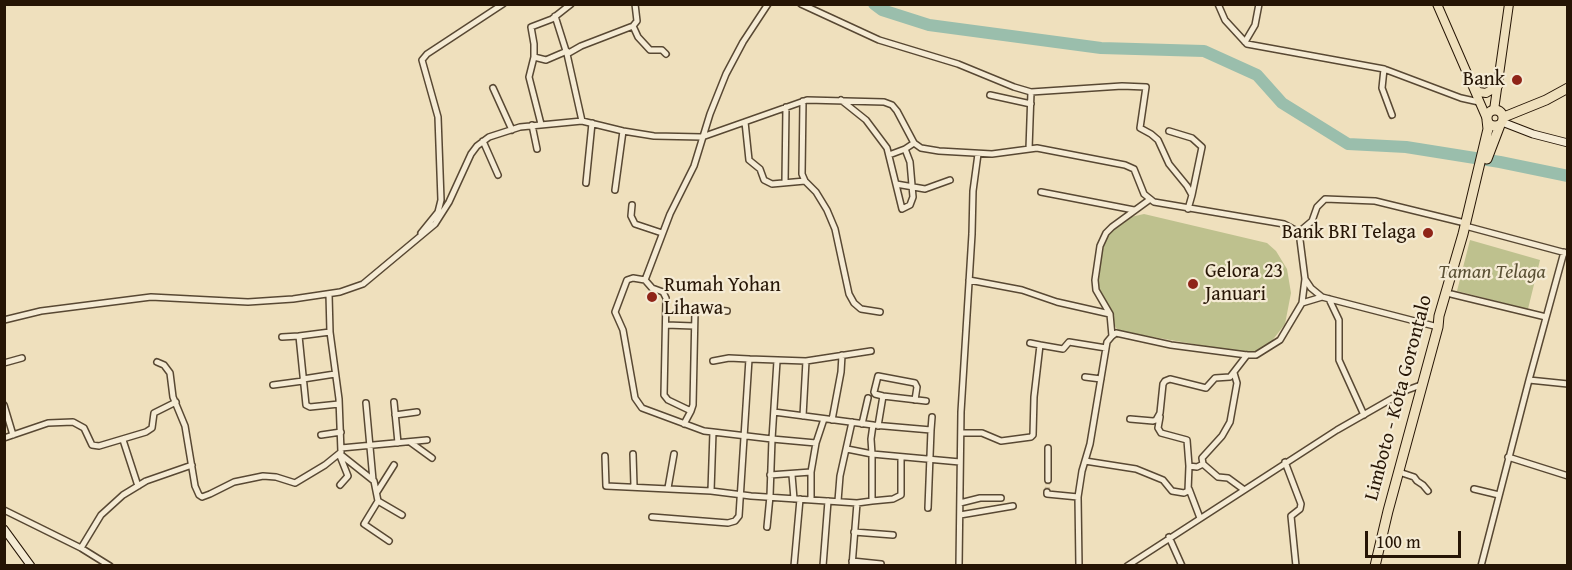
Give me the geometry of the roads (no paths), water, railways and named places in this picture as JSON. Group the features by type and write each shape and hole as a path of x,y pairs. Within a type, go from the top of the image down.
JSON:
{"highway":[{"path":"1490,115 1493,126 1568,88"},
{"path":"1486,150 1502,121 1500,110 1490,115"},
{"path":"1438,327 1444,317 1451,294 1486,150 1490,115"},
{"name":"Limboto - Kota Gorontalo","path":"1375,566 1439,316 1467,225"}],"main road":[{"path":"1437,4 1479,102 1490,115"},
{"path":"1490,115 1498,86 1509,4"},
{"path":"1473,86 1482,93 1498,86"}],"street":[{"path":"417,239 438,212 441,200 438,117 422,60 427,54 503,4"},
{"path":"541,124 529,77 534,57 531,27 546,22 571,4"},
{"path":"534,57 546,60 633,26 636,21 635,4"},
{"path":"645,280 662,232 694,166 702,137 732,63 768,4"},
{"path":"801,4 879,40 958,64 1030,92 1122,86 1146,87 1140,128 1158,140 1169,164 1192,195"},
{"path":"1218,4 1225,20 1245,42 1256,46 1384,69 1461,98 1479,102"},
{"path":"1245,42 1255,25 1259,4"},
{"path":"555,16 567,52 582,121"},
{"path":"633,26 647,48 662,50 666,54"},
{"path":"1384,69 1382,88 1392,115"},
{"path":"493,88 512,130"},
{"path":"1029,149 1030,92"},
{"path":"990,95 1030,104"},
{"path":"841,100 866,120 887,148 902,209 910,205 913,198 910,162 906,149"},
{"path":"803,101 802,174 805,181 816,192 835,230 849,294 854,303 861,309 880,312"},
{"path":"4,320 41,311 150,297 248,302 328,294 363,284 435,224 444,212 471,154 489,137 532,125 582,121 623,131 677,137 702,137 803,101 876,101 891,105 914,143 939,151 978,154 1029,149 1048,150 1125,165 1134,169 1144,194 1149,200 1188,209 1284,224 1299,232"},
{"path":"785,182 786,107"},
{"path":"1502,121 1533,134 1568,143"},
{"path":"745,122 749,160 760,169 768,183 805,181"},
{"path":"586,183 592,123"},
{"path":"532,125 537,149"},
{"path":"615,190 623,131"},
{"path":"1170,131 1192,138 1202,147 1188,209"},
{"path":"483,141 498,175"},
{"path":"889,154 906,149 914,143"},
{"path":"959,566 960,412 978,154"},
{"path":"896,184 925,189 950,180"},
{"path":"1041,192 1134,210"},
{"path":"1299,232 1312,221 1317,207 1325,199 1375,201 1566,253 1528,380 1481,566"},
{"path":"1112,336 1110,314 1096,290 1095,280 1100,246 1106,233 1122,218 1149,200"},
{"path":"632,205 631,216 636,224 662,232"},
{"path":"1079,566 1078,497 1090,444 1107,342 1116,333 1171,345 1256,355 1280,340 1302,303 1305,279 1299,232"},
{"path":"691,411 668,400 664,395 665,294 652,288 645,280 633,278 627,280 615,312 623,330 635,398 642,408 713,432 816,444"},
{"path":"969,279 1022,290 1057,302 1110,314"},
{"path":"1305,279 1311,288 1322,297 1438,327"},
{"path":"328,294 339,404 340,451 348,476 340,485"},
{"path":"1451,294 1546,317"},
{"path":"1302,303 1322,297"},
{"path":"1329,299 1339,320 1339,360 1364,415"},
{"path":"684,424 693,405 694,313 696,309 727,311"},
{"path":"666,325 694,326"},
{"path":"282,337 330,332"},
{"path":"299,336 308,407 339,404"},
{"path":"1030,343 1063,349 1069,342 1106,348"},
{"path":"961,433 982,433 1001,441 1033,435 1034,397 1041,345"},
{"path":"713,361 729,358 806,361 871,351"},
{"path":"832,420 842,355"},
{"path":"1200,518 1188,489 1187,440 1160,432 1158,428 1163,384 1170,379 1206,388 1215,378 1225,379 1234,374 1247,355"},
{"path":"5,361 22,358"},
{"path":"652,517 732,523 739,516 749,359"},
{"path":"766,527 770,496 777,361"},
{"path":"803,416 806,361"},
{"path":"158,362 164,365 170,373 176,402 185,426 197,493 202,497 234,482 263,476 276,477 295,483 326,465 340,451 427,440"},
{"path":"273,385 335,374"},
{"path":"1234,374 1237,382 1230,422 1222,436 1202,458 1203,464 1218,477 1228,478 1243,489"},
{"path":"915,400 917,387 915,383 880,375 877,378 874,392 883,396 915,400 926,401"},
{"path":"1085,377 1101,379"},
{"path":"1528,380 1568,384"},
{"path":"1127,566 1286,462 1407,390 1423,384"},
{"path":"872,501 871,439 883,396"},
{"path":"862,424 868,398"},
{"path":"4,438 60,421 81,425 86,430 90,444 94,447 150,430 154,414 176,402"},
{"path":"394,402 398,443"},
{"path":"366,403 373,480 378,501 364,524 389,541"},
{"path":"4,405 13,435"},
{"path":"395,415 417,412"},
{"path":"774,412 876,426 931,430"},
{"path":"1130,418 1152,421 1156,420 1160,413"},
{"path":"928,508 932,417"},
{"path":"811,500 811,472 816,444 824,419"},
{"path":"838,501 840,476 852,422"},
{"path":"321,435 341,432"},
{"path":"711,491 713,432"},
{"path":"123,440 138,486"},
{"path":"410,442 432,458"},
{"path":"1047,480 1048,448"},
{"path":"847,449 901,458 960,462"},
{"path":"340,451 373,480"},
{"path":"633,454 634,486"},
{"path":"668,488 674,454"},
{"path":"605,456 606,486 668,488 857,503 894,499 901,495 901,458"},
{"path":"1508,457 1568,476"},
{"path":"1085,461 1137,469 1163,480 1172,491 1186,493 1188,489"},
{"path":"1286,462 1301,504 1300,509 1292,516 1296,566"},
{"path":"1189,466 1197,467 1203,464"},
{"path":"81,548 108,507 123,495 138,486 192,465"},
{"path":"377,492 394,465"},
{"path":"770,476 811,472"},
{"path":"1399,472 1414,477 1428,491"},
{"path":"792,475 797,499 794,566"},
{"path":"1474,489 1499,495"},
{"path":"1047,492 1047,494 1078,497"},
{"path":"960,503 980,498 1001,498"},
{"path":"378,501 402,515"},
{"path":"823,566 828,501"},
{"path":"857,503 852,563 881,564"},
{"path":"960,515 1013,506"},
{"path":"4,510 81,548 110,566"},
{"path":"4,529 31,566"},
{"path":"854,532 893,535"},
{"path":"1169,537 1182,566"}],"waterway":[{"path":"874,4 882,10 929,25 1101,48 1204,51 1257,75 1282,103 1348,144 1406,147 1568,176"}],"tunnel":[{"path":"1047,492 1048,480"}],"place":[{"name":"Bank","path":"1517,80"},
{"name":"Bank BRI Telaga","path":"1428,233"},
{"name":"Gelora 23 Januari","path":"1193,284"},
{"name":"Rumah Yohan Lihawa","path":"652,297"}],"park label":[{"name":"Taman Telaga","path":"1492,273"}]}
